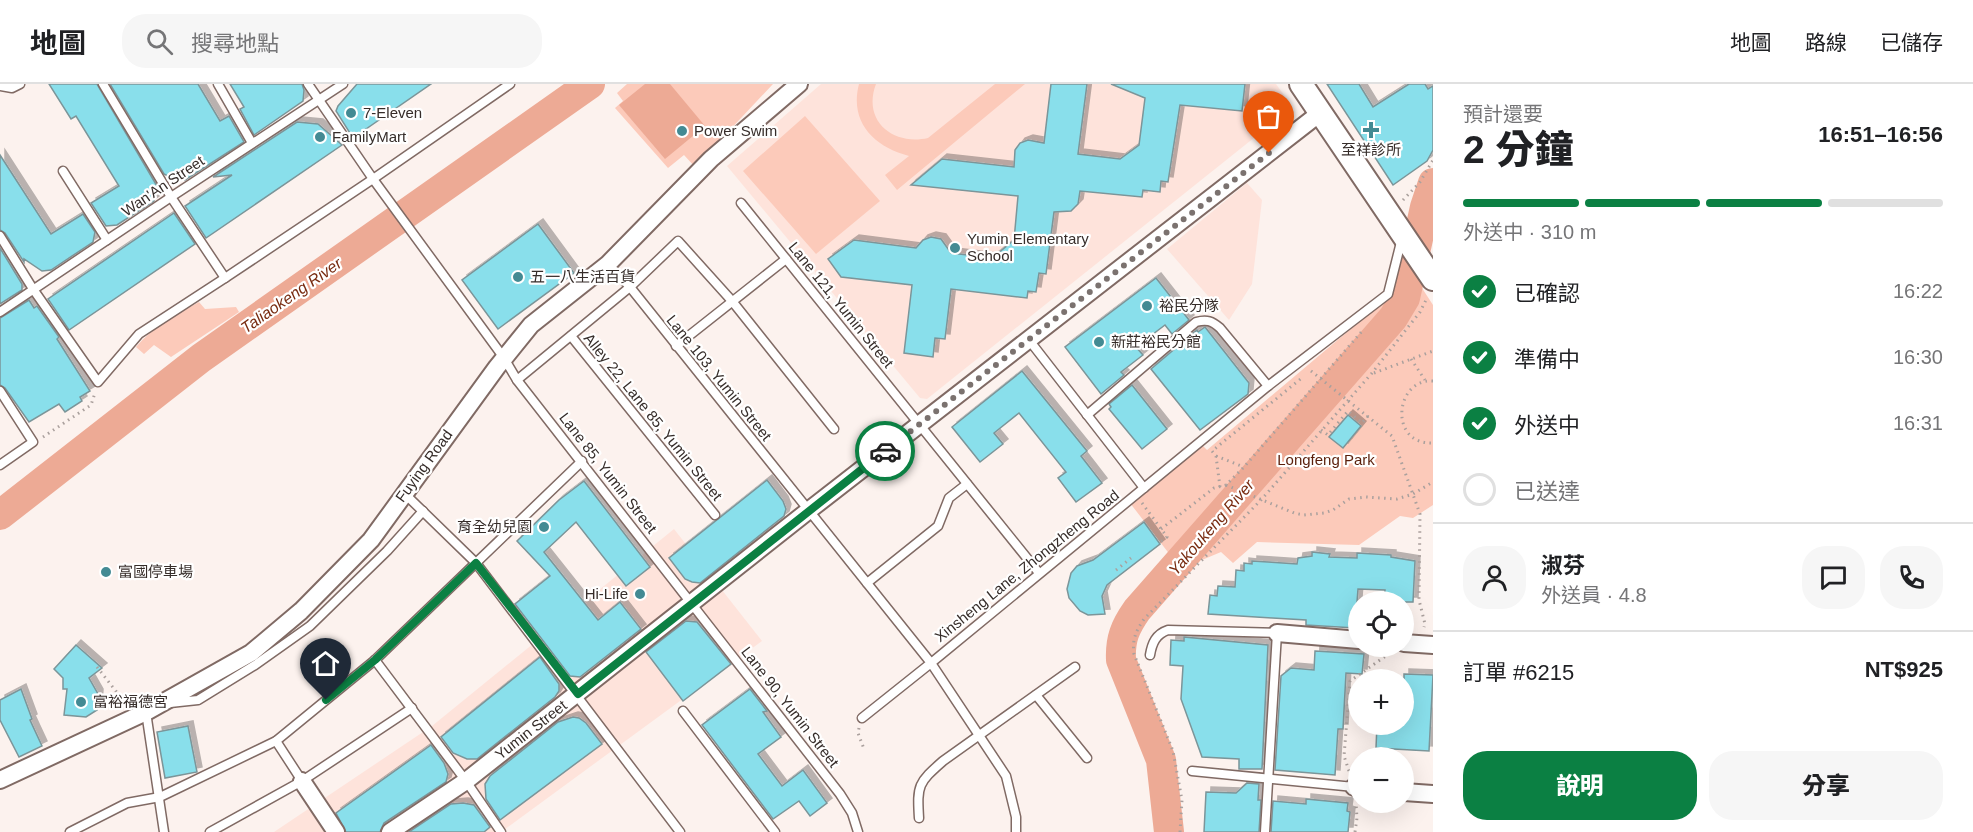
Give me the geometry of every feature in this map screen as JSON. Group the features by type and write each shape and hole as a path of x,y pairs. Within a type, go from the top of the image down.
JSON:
{"street":[{"name":"Fuying Road","path":"0,780 153,708 251,653 301,611 371,540 504,358 531,325 608,264 711,159 799,84"},
{"path":"1301,84 1402,235 1430,289"},
{"name":"Yumin Street","path":"390,832 466,781 808,511 1320,113"},
{"path":"1277,633 1348,639"},
{"path":"302,781 336,832"},
{"path":"1414,793 1433,794"}],"lane":[{"path":"0,86 12,88 20,84"},
{"path":"103,84 171,197 225,278"},
{"path":"218,84 252,143"},
{"name":"Lane 85, Yumin Street","path":"308,84 373,179 518,380 692,604"},
{"name":"Wan'An Street","path":"0,312 343,84"},
{"path":"0,236 33,289 98,382 139,334 373,179 498,88 510,84"},
{"path":"63,171 107,240"},
{"name":"Lane 121, Yumin Street","path":"741,203 1039,573"},
{"name":"Xinsheng Lane, Zhongzheng Road","path":"1016,832 1017,817 1006,776 931,663 1268,386 1388,294 1402,235"},
{"name":"Alley 22, Lane 85, Yumin Street","path":"518,380 630,287 678,241 732,301"},
{"path":"676,346 786,259"},
{"name":"Lane 103, Yumin Street","path":"608,264 630,287 931,663"},
{"path":"732,301 834,429"},
{"path":"1087,415 1196,322 1204,320 1212,321 1220,328 1268,386"},
{"name":"Alley 22, Lane 85, Yumin Street","path":"571,336 715,515"},
{"path":"1029,340 1144,488"},
{"path":"0,391 33,442 0,465"},
{"path":"70,832 126,803 160,797 276,741 375,660 582,461"},
{"path":"867,583 938,526 949,498 968,484"},
{"path":"404,493 476,563 578,694 680,832"},
{"path":"164,832 153,708 198,700 255,666 310,626 387,551 423,511"},
{"name":"Lane 90, Yumin Street","path":"692,604 840,794 852,813 858,832"},
{"path":"1150,655 1154,641 1161,632 1168,630 1277,633 1265,832"},
{"path":"375,660 466,781 501,832"},
{"path":"862,717 931,663"},
{"path":"919,818 918,797 923,778 943,761 1075,667"},
{"path":"1036,695 1087,758"},
{"path":"210,832 302,781 412,708"},
{"path":"683,711 775,832"},
{"path":"276,741 302,781"},
{"path":"1192,771 1348,786"}],"path":[{"path":"1402,201 1420,182 1433,160"},
{"path":"1180,832 1182,800 1173,751 1134,654 1133,641 1144,619 1260,500 1372,373 1420,312 1430,289"},
{"path":"1226,486 1368,325"},
{"path":"1372,373 1433,351"},
{"path":"1411,359 1425,380"},
{"path":"1244,467 1216,456 1212,451 1311,370 1392,436 1420,514 1419,600 1425,624 1414,643"},
{"path":"1433,381 1425,380 1412,387 1402,410 1402,420 1407,433 1416,440 1433,443"},
{"path":"33,442 50,434 91,405 98,382"},
{"path":"1321,430 1328,435 1348,411 1362,423 1368,416"},
{"path":"1216,456 1220,487"},
{"path":"1161,529 1214,488 1226,486 1304,515 1333,510 1349,499 1366,497 1396,499 1413,494 1433,482"},
{"path":"1136,494 1167,537 1159,543"},
{"path":"1116,570 1131,558"},
{"path":"1348,766 1344,756 1350,681 1393,657"},
{"path":"97,667 124,700"},
{"path":"862,717 858,733 864,749"},
{"path":"1355,832 1357,813"}],"shaded area":[{"path":"645,84 670,84 705,126 665,159 619,105"},
{"name":"Yumin Elementary School","path":"821,84 1276,84 1289,102 1289,110 927,399 920,398 727,166"},
{"path":"1247,183 1262,200 1252,284 1229,320 1167,249"},
{"path":"674,529 762,641 501,832 274,832 432,726"}],"green space":[{"name":"Power Swim","path":"627,84 773,84 695,167 684,155 668,168 615,108 623,101 617,93"},
{"path":"859,84 876,84 873,109 884,128 903,138 915,139 928,138 995,84 1025,84 897,190 885,175 909,156 885,146 867,131 858,110"},
{"path":"805,116 880,201 816,254 743,171"},
{"name":"Longfeng Park","path":"1420,285 1433,305 1433,505 1413,518 1400,516 1359,545 1257,542 1233,563 1221,552 1202,560 1174,560 1130,503 1203,446 1207,450 1391,295 1390,308 1339,366 1353,378 1407,315"},
{"path":"199,302 205,309 236,307 239,312 171,357 154,345 144,354 136,347 157,327"}],"building":[{"path":"49,84 97,84 157,186 154,201 117,225 106,226 91,203 119,186 76,116 71,119"},
{"path":"110,84 198,84 220,121 229,116 244,142 185,180 175,180 164,174"},
{"path":"230,84 302,84 303,101 254,135 240,109 244,107"},
{"path":"357,84 431,84 353,138 336,111"},
{"path":"1051,84 1087,84 1078,154 1120,159 1139,145 1145,98 1111,84 1245,84 1242,111 1180,105 1168,182 1161,181 1160,192 1143,190 1142,197 1080,191 1078,204 1071,211 1054,212 1046,274 1039,273 1036,292 1028,291 1027,298 951,289 945,339 935,338 933,357 904,353 912,285 841,277 828,259 854,240 916,248 923,240 931,237 941,239 951,253 992,258 1014,240 1018,196 911,185 942,159 1014,167 1015,150 1020,143 1028,140 1044,143"},
{"path":"1327,84 1359,84 1373,107 1409,84 1425,84 1428,89 1433,86 1433,150 1427,161 1393,185"},
{"path":"297,122 318,124 342,145 206,238 185,206 232,175 213,177"},
{"path":"0,155 51,234 83,214 95,232 93,242 51,270 42,271 24,259 24,262 5,233 0,230"},
{"path":"174,213 195,244 69,330 48,299"},
{"name":"五一八生活百貨","path":"538,224 574,273 498,329 462,280"},
{"path":"0,248 22,284 22,290 0,304"},
{"path":"1156,278 1189,320 1172,334 1165,325 1136,347 1143,355 1121,372 1124,375 1101,394 1065,347"},
{"path":"29,300 34,308 37,306 59,337 57,339 90,391 80,397 82,401 65,412 59,404 29,422 5,388 0,385 0,318"},
{"path":"1205,327 1249,383 1248,394 1200,430 1151,369 1197,330 1198,332"},
{"path":"1022,371 1087,451 1081,456 1102,483 1076,502 1058,478 1066,472 1019,413 994,433 1003,444 980,462 952,427"},
{"path":"1132,385 1167,429 1142,449 1109,409 1111,407 1109,404"},
{"path":"1348,415 1361,426 1343,448 1329,437"},
{"path":"767,480 783,501 786,509 784,516 700,583 685,579 669,558"},
{"path":"584,481 650,567 626,586 576,522 544,552 598,620 620,602 641,629 580,677 570,676 515,604 550,576 517,541 559,500"},
{"path":"1144,522 1160,544 1107,585 1102,596 1105,614 1088,615 1080,611 1069,598 1067,589 1071,573 1077,566 1093,560"},
{"path":"1312,552 1330,554 1329,557 1357,558 1357,553 1391,555 1391,557 1415,561 1414,591 1358,589 1358,591 1348,591 1348,628 1306,625 1306,620 1208,614 1210,595 1217,596 1218,586 1235,587 1236,570 1244,571 1244,563 1252,564 1252,561 1297,564 1298,558 1312,556"},
{"path":"686,621 697,622 731,664 683,701 646,652"},
{"path":"1184,637 1268,645 1262,769 1239,769 1239,759 1202,757 1181,699 1183,666 1170,665 1171,640 1184,641"},
{"path":"76,645 102,668 89,678 98,694 97,710 86,717 64,715 67,689 63,689 63,678 54,669"},
{"path":"1315,651 1348,653 1348,657 1364,657 1362,669 1348,669 1348,673 1346,673 1343,729 1338,729 1335,775 1275,770 1281,676 1291,668 1314,670"},
{"path":"540,657 559,684 559,691 555,697 477,759 467,759 453,753 441,737"},
{"path":"1414,674 1433,675 1429,751 1414,750 1414,747 1376,747 1377,735 1414,735"},
{"path":"21,689 32,719 30,720 42,746 19,757 0,720 0,700"},
{"path":"750,689 767,711 763,712 781,737 758,754 782,786 803,770 827,803 810,816 799,801 773,819 702,725"},
{"path":"573,717 586,723 602,744 500,820 486,799 485,784 490,776 558,722"},
{"path":"188,726 197,772 165,778 157,732"},
{"path":"431,745 444,763 448,774 446,782 384,823 380,832 346,832 336,813"},
{"path":"1247,783 1259,784 1258,800 1261,800 1259,832 1204,832 1206,792 1236,793"},
{"path":"1306,799 1348,803 1347,811 1350,813 1348,832 1271,832 1273,801 1306,804"},
{"path":"451,804 474,805 490,827 484,832 409,832"}],"waterway":[{"name":"Taliaokeng River","path":"0,515 201,358 590,84"},
{"name":"Yakoukeng River","path":"1169,832 1161,760 1121,660 1122,639 1126,628 1137,610 1393,318 1405,298 1425,207 1433,183"}],"way so far":[{"path":"885,451 1269,153"}],"place":[{"name":"7-Eleven","path":"351,113"},
{"name":"至祥診所","path":"1371,130"},
{"name":"Power Swim","path":"682,131"},
{"name":"FamilyMart","path":"320,137"},
{"name":"Yumin Elementary School","path":"955,248"},
{"name":"五一八生活百貨","path":"518,277"},
{"name":"裕民分隊","path":"1147,306"},
{"name":"新莊裕民分館","path":"1099,342"},
{"name":"育全幼兒園","path":"544,527"},
{"name":"富國停車場","path":"106,572"},
{"name":"Hi-Life","path":"640,594"},
{"name":"富裕福德宮","path":"81,702"}],"route":[{"path":"326,700 375,660 476,563 578,694 885,451"}]}
